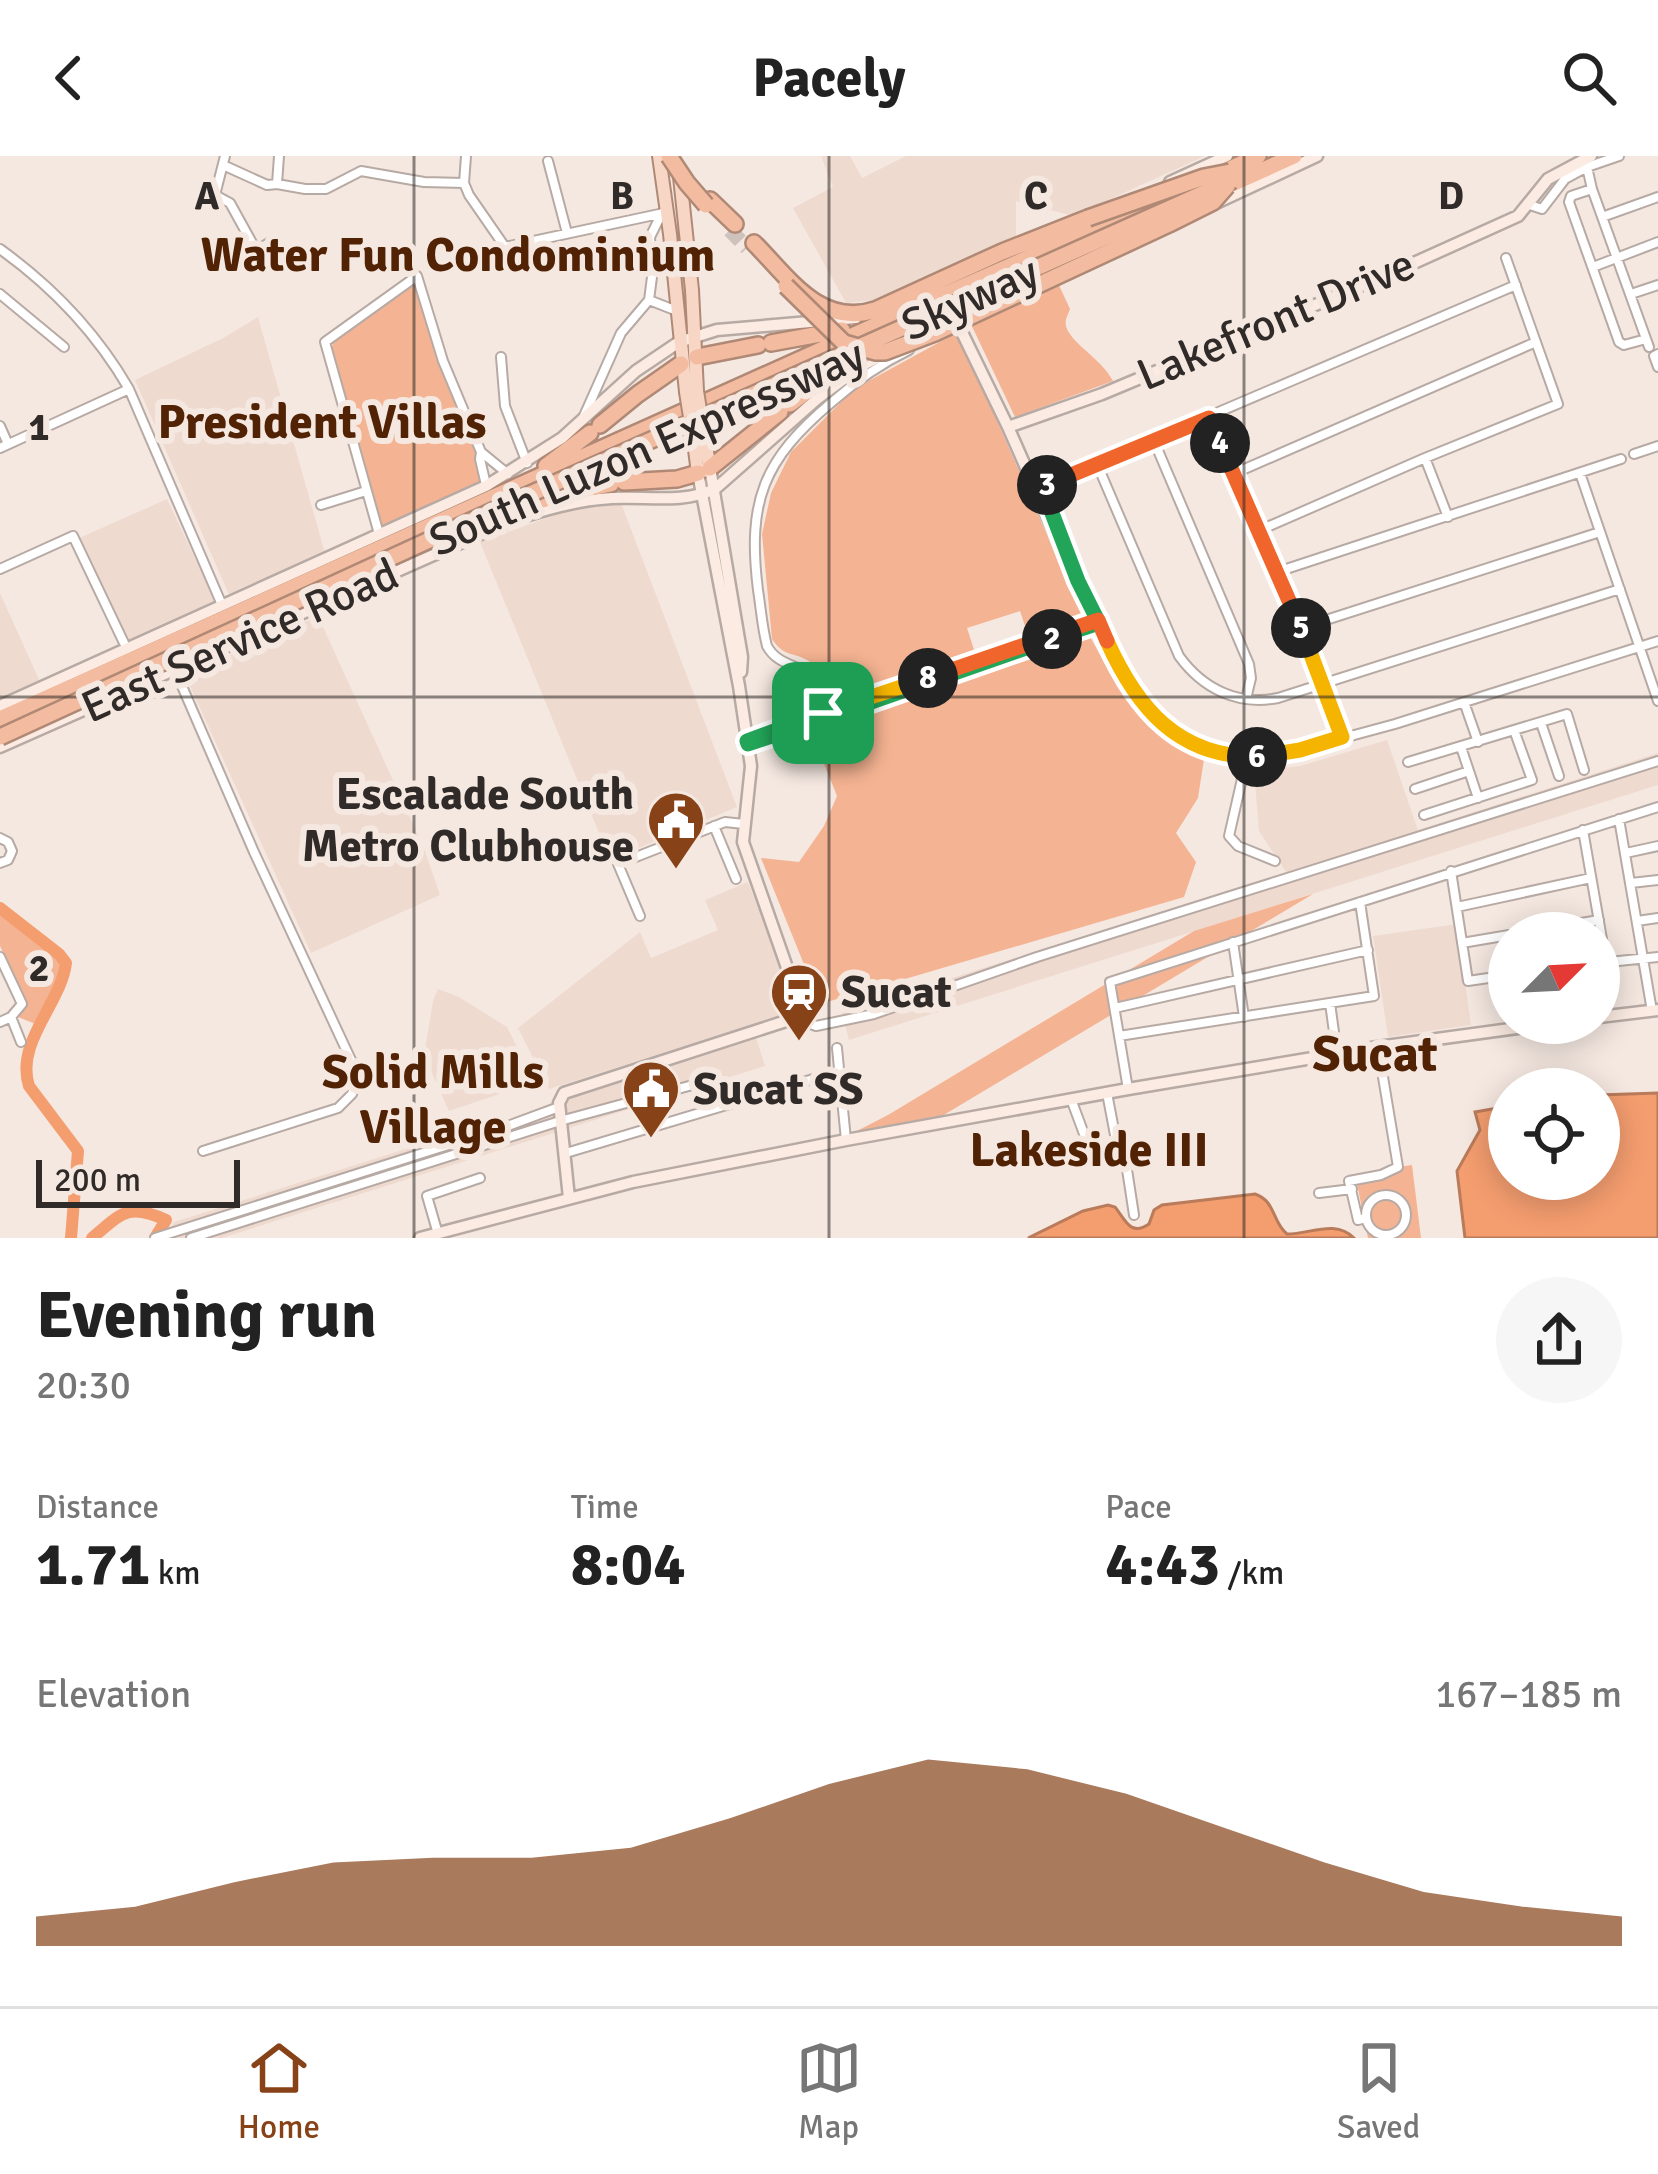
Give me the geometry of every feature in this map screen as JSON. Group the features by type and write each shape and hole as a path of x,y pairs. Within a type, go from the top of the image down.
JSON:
{"highway":[{"path":"673,156 687,184 732,227"},
{"name":"Skyway","path":"0,738 1262,156"},
{"name":"South Luzon Expressway","path":"0,719 489,492 1262,156"},
{"name":"Skyway","path":"1230,169 1284,156"},
{"name":"South Luzon Expressway","path":"0,738 1294,156"},
{"path":"1230,169 1213,202 886,352 844,343 750,246 813,302 838,313 863,314 1088,218 1230,169"},
{"path":"489,492 536,473 589,428 689,360 859,326 914,308"},
{"path":"502,513 561,494 704,471 827,376 888,340"}],"main road":[{"path":"659,156 679,342 689,360"},
{"path":"569,1198 560,1098 571,1089 791,1018 798,999 745,850 751,771 702,495 704,471 689,360 694,310 686,220 673,156"},
{"name":"East Service Road","path":"0,738 534,512 589,500 702,495 861,366 961,323 1032,283 1317,156"},
{"name":"Lakefront Drive","path":"1011,426 1102,394 1518,216 1548,179 1589,162"},
{"path":"0,706 379,536 489,492 508,474 589,428 637,371 695,335 739,327 846,320 884,311 1230,169"},
{"path":"677,311 694,310"},
{"path":"748,743 1098,621 961,323"},
{"path":"704,471 715,489 742,656 739,686"},
{"path":"1620,1014 1655,1010"},
{"path":"420,1238 633,1182 1127,1089 1488,1032"}],"street":[{"path":"272,184 279,156"},
{"path":"466,156 464,183 469,195 505,247 663,212"},
{"path":"1619,156 1589,162 1592,189 1658,367"},
{"path":"256,250 230,203 215,195 224,160 272,184 305,189 326,189 365,171 424,182 464,183"},
{"path":"548,161 567,233"},
{"path":"1592,189 1571,196 1569,202 1619,342 1650,345"},
{"path":"1602,217 1658,197"},
{"path":"589,428 594,396 621,333 649,300 650,237 663,212"},
{"path":"651,247 670,235"},
{"path":"231,271 270,242"},
{"path":"1593,267 1658,242"},
{"path":"0,263 3,251 77,316 105,351 129,389 223,606"},
{"path":"1258,531 1558,404 1506,258"},
{"path":"379,536 326,342 417,276 442,361 481,452 508,474"},
{"path":"1039,488 1516,285"},
{"path":"1631,294 1658,285"},
{"path":"0,294 64,347"},
{"path":"649,300 677,311"},
{"path":"824,716 812,678 774,658 764,633 754,543 756,512 766,482 792,438 852,385 961,323"},
{"path":"1650,345 1658,326"},
{"path":"1233,473 1536,342"},
{"path":"501,357 505,406 527,463"},
{"path":"0,426 4,446 129,389"},
{"path":"1209,418 1324,683 1342,737"},
{"path":"1154,441 1249,664 1246,699"},
{"path":"1634,454 1658,446"},
{"path":"481,452 489,492"},
{"path":"1424,458 1448,517"},
{"path":"1276,572 1621,459"},
{"path":"1096,464 1179,656 1216,691 1246,699 1278,698 1620,589"},
{"path":"1580,473 1658,701"},
{"path":"321,505 366,491"},
{"path":"1301,628 1600,532"},
{"path":"0,569 73,536 124,643"},
{"path":"1098,621 1132,691 1161,723 1189,741 1247,757 1284,754 1395,724 1658,641"},
{"path":"174,668 358,1075 349,1100 338,1108 203,1151"},
{"path":"1464,702 1478,742"},
{"path":"1408,763 1567,715 1584,770"},
{"path":"1540,723 1559,776"},
{"path":"1424,815 1532,780 1514,730"},
{"path":"1461,747 1478,798"},
{"path":"1247,757 1229,836 1238,846 1275,861"},
{"path":"796,1013 816,1026 874,1014 1056,951 1658,761"},
{"path":"1415,789 1469,771"},
{"path":"1127,1089 1109,982 1658,807"},
{"path":"1619,819 1655,1010"},
{"path":"640,916 618,864 731,820 744,824"},
{"path":"713,826 736,879"},
{"path":"1583,830 1597,912"},
{"path":"0,838 12,851 0,863"},
{"path":"1625,853 1658,846"},
{"path":"1451,871 1468,981 1488,978"},
{"path":"1456,907 1591,878"},
{"path":"1631,883 1658,880"},
{"path":"1119,1036 1374,996 1360,902"},
{"path":"1637,921 1658,918"},
{"path":"1462,943 1488,939"},
{"path":"1233,942 1244,1017"},
{"path":"1115,1008 1368,950"},
{"path":"0,957 22,1004 0,1022"},
{"path":"1620,961 1658,957"},
{"path":"1330,1003 1337,1054"},
{"path":"10,1017 21,1042"},
{"path":"1366,1218 1358,1220 1349,1181 1398,1167 1378,1047"},
{"path":"837,1048 846,1141"},
{"path":"566,1153 840,1071"},
{"path":"191,1238 560,1121 711,1080"},
{"path":"1107,1093 1115,1135 1122,1137 1134,1214"},
{"path":"1071,1100 1088,1142"},
{"path":"157,1238 559,1107"},
{"path":"1381,1175 1383,1195"},
{"path":"438,1234 428,1195 480,1178"},
{"path":"1319,1193 1352,1189"},
{"path":"1383,1195 1400,1199 1406,1211 1404,1225 1389,1236 1373,1230 1366,1218 1369,1205 1383,1195"}],"shaded area":[{"path":"821,156 850,156 862,178 906,156 1205,156 1073,216 1016,201 1016,241 875,300 846,303 793,208 833,187"},
{"path":"1057,281 1070,309 1068,331 1113,381 1015,417 969,320"},
{"path":"416,283 436,358 480,458 482,486 380,530 331,351 334,339"},
{"path":"258,317 325,553 230,597 135,380"},
{"path":"958,332 1084,619 1029,638 1020,611 967,628 976,656 834,704 817,668 772,639 762,534 771,493 791,452 854,389"},
{"path":"167,499 217,605 130,644 77,539"},
{"path":"621,503 737,807 610,860 480,542 566,511"},
{"path":"0,593 41,684 0,702"},
{"path":"318,616 424,848 440,895 311,953 185,675"},
{"path":"1089,635 1119,689 1167,739 1204,759 1198,798 1176,833 1196,862 1184,897 820,1004 761,858 799,862 824,826 837,796 817,746 838,743 839,713"},
{"path":"1387,740 1418,830 1658,753 1658,785 849,1040 842,1013 1286,872 1259,831 1254,771 1300,766"},
{"path":"748,882 794,999 786,1014 549,1089 518,1028 640,932 651,958 718,930 705,900"},
{"path":"1313,894 937,1119 851,1134 1194,931"},
{"path":"0,914 54,952 62,969 38,1025 18,1017 26,1001 0,946"},
{"path":"1457,924 1471,1025 1388,1037 1373,936"},
{"path":"438,989 507,1027 535,1082 449,1111 424,1056"},
{"path":"755,1034 765,1066 222,1238 167,1238 174,1222 482,1125 494,1128 562,1104 566,1096"},
{"path":"1658,1093 1658,1238 1465,1238 1457,1171 1480,1130 1475,1112 1488,1110 1488,1200 1620,1200 1620,1094"},
{"path":"1412,1165 1421,1238 1368,1238 1355,1174"},
{"path":"1255,1194 1267,1202 1287,1234 1331,1228 1354,1238 1028,1238 1083,1211 1108,1205 1137,1229 1149,1224 1154,1210 1162,1205"}],"waterway":[{"path":"0,908 66,963 33,1039 26,1070 29,1086 78,1151 71,1238"},
{"path":"92,1238 133,1211 166,1220 155,1238"}],"tunnel":[{"path":"730,230 747,248"}],"place":[{"name":"Escalade South Metro Clubhouse","path":"676,871"},
{"name":"Sucat","path":"799,1043"},
{"name":"Sucat SS","path":"651,1140"}],"district":[{"name":"Water Fun Condominium","path":"458,255"},
{"name":"President Villas","path":"322,422"},
{"name":"Sucat","path":"1375,1054"},
{"name":"Solid Mills Village","path":"433,1100"},
{"name":"Lakeside III","path":"1089,1150"}],"route":[{"path":"823,713 748,744 1099,623 1098,620 1078,581 1042,487 1209,418 1324,683 1342,737 1266,757 1226,753 1189,741 1161,723 1132,691 1098,620 823,713"}]}
